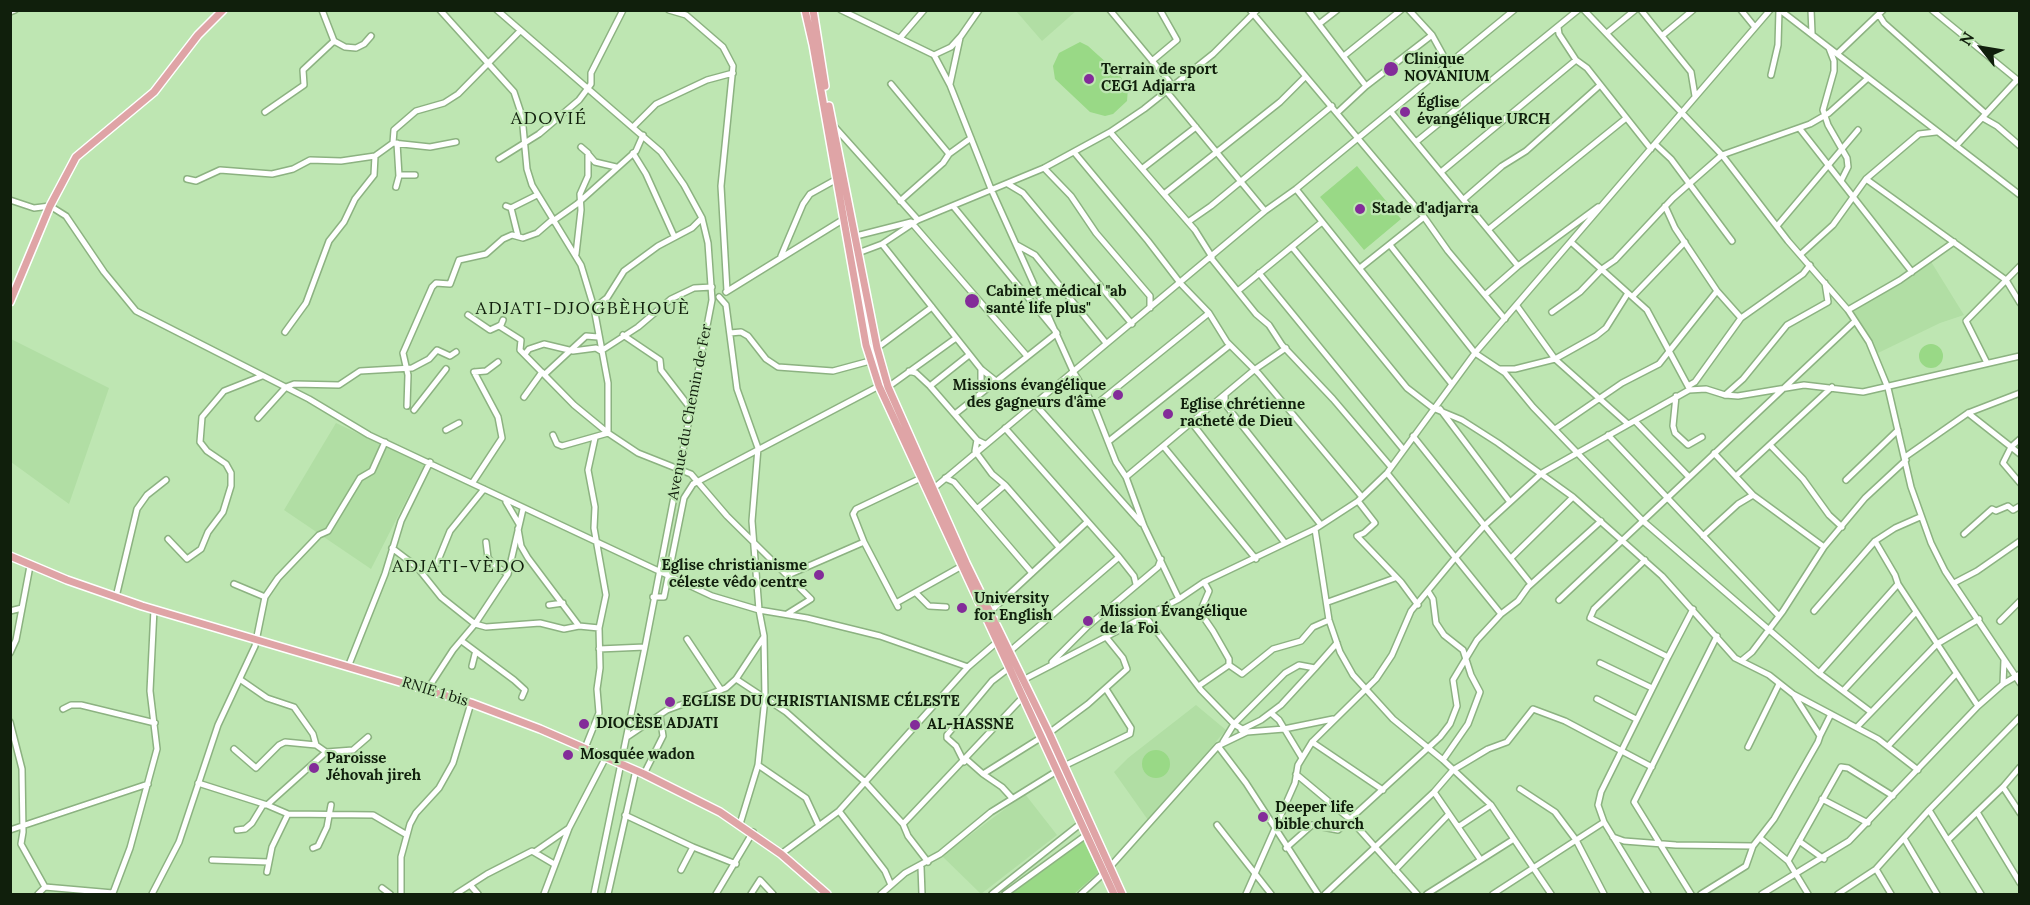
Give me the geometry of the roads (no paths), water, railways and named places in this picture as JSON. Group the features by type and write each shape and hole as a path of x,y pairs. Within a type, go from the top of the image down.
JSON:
{"main road":[{"path":"10,302 50,206 76,157 154,92 198,35 223,10"},
{"path":"805,10 870,361 879,386 1009,668 1020,681 1023,697 1046,735"},
{"path":"813,10 832,124 877,348 888,387 1090,831 1107,870 1114,894"},
{"name":"RNIE 1 bis","path":"10,556 30,566 116,597 471,703 585,748 636,770 741,824 781,854 827,894"},
{"path":"1107,870 1122,894"}],"street":[{"path":"10,12 15,10"},
{"path":"322,10 334,41 345,47 356,48 364,44 371,36"},
{"path":"440,10 514,92 522,116 526,169 537,195 576,256 594,308 608,383 608,433"},
{"name":"Avenue du Chemin de Fer","path":"497,10 668,160 702,218 708,243 712,300 645,647 594,894"},
{"path":"499,159 553,123 592,82 591,73 623,10"},
{"path":"669,10 686,15 723,47 733,66 721,186 727,291"},
{"path":"686,15 693,10"},
{"path":"900,38 924,10"},
{"path":"934,55 951,46 979,10"},
{"path":"1110,10 1169,81 1169,90 1196,127 1265,211"},
{"path":"1152,61 1178,40 1160,10"},
{"path":"1308,10 1366,86"},
{"path":"1319,24 1337,10"},
{"path":"1345,56 1401,10"},
{"path":"1409,10 1432,35 1448,64"},
{"path":"934,488 975,451 1132,324 1265,211 1296,189 1514,10"},
{"path":"1416,142 1578,10"},
{"path":"1584,10 1722,155 1777,226 1848,310 1876,354 1888,388 1920,517 1940,561 2017,675 2019,683"},
{"path":"1607,33 1635,10"},
{"path":"1641,10 1691,72 1695,96"},
{"path":"1663,35 1693,10"},
{"path":"1741,10 1754,26"},
{"path":"1020,681 1179,599 1204,582 1256,559 1318,527 1360,499 1389,470 1475,353 1770,10"},
{"path":"1780,10 2019,195"},
{"path":"1771,75 1778,45 1780,10"},
{"path":"1811,10 1812,33"},
{"path":"1932,10 2018,81 1956,146"},
{"path":"844,11 934,55 950,85 991,189 1073,371 1094,406 1126,477 1144,526 1179,599"},
{"path":"858,253 882,244 916,222 1044,168 1110,132 1169,90 1213,54 1254,12 1271,36 1285,49 1305,78 1337,112 1505,319"},
{"path":"1837,54 1881,13 1884,23 2019,146"},
{"path":"1558,27 1559,34 1576,60 1587,68 1625,119 1690,184 1731,241"},
{"path":"396,187 399,176 394,130 406,122 411,114 451,99 520,31"},
{"path":"1337,112 1366,86 1432,35"},
{"path":"950,85 961,36"},
{"path":"265,112 304,85 303,69 334,41"},
{"path":"1828,46 1834,61 1823,104 1824,116 1842,148 1848,167 1841,181"},
{"path":"1442,172 1576,60"},
{"path":"633,127 656,104 707,80 733,73"},
{"path":"1164,194 1280,102 1305,78"},
{"path":"1552,312 1580,292 1602,268 1615,260 1665,206 1722,155 1800,129 1824,116 1869,78"},
{"path":"891,84 950,153"},
{"path":"1464,199 1502,166 1526,151 1599,86"},
{"path":"1188,222 1332,106"},
{"path":"1391,112 1518,266"},
{"path":"1489,229 1625,119"},
{"path":"832,124 900,201 1027,356"},
{"path":"1143,168 1196,127"},
{"path":"1800,129 1912,272"},
{"path":"1777,226 1858,130"},
{"path":"1110,132 1188,222 1211,256 1283,348 1389,470 1455,558 1501,614"},
{"path":"1801,254 1833,225 1852,195 1866,179 1919,134 1937,132"},
{"path":"407,406 407,370 403,353 419,314 424,309 428,294 436,282 450,284 459,260 486,254 502,239 512,235 537,233 580,201 633,153 642,135"},
{"path":"900,201 943,163 950,153 971,138"},
{"path":"187,179 196,180 220,170 272,174 293,169 310,160 341,160 375,156 395,143 430,147 456,142"},
{"path":"581,147 595,162 616,167"},
{"path":"1074,152 1148,240 1180,284 1209,313 1230,345 1254,370 1360,499 1375,523 1357,536 1401,582 1418,604"},
{"path":"576,256 580,191 588,176 588,153"},
{"path":"633,153 646,174 674,236"},
{"path":"285,332 306,303 329,241 344,222 355,199 374,175 375,156"},
{"path":"1044,168 1071,196 1096,232 1150,296 1150,309"},
{"path":"399,176 415,175"},
{"path":"781,256 803,204 810,194 837,179"},
{"path":"1866,179 2006,280 2019,303"},
{"path":"1008,184 1023,192 1132,324"},
{"path":"1296,189 1451,383"},
{"path":"518,236 509,207 537,195"},
{"path":"10,200 34,208 50,206 69,219 104,272 136,311 286,387 385,442 473,482 523,509 712,596 759,610 787,614 880,636 968,667"},
{"path":"1486,294 1518,266 1606,202"},
{"path":"953,206 1057,333"},
{"path":"1665,206 1717,291 1741,318"},
{"path":"1360,268 1424,217"},
{"path":"594,308 607,298 624,271 674,236 692,228 702,218"},
{"path":"712,300 844,219"},
{"path":"856,236 909,221 916,222"},
{"path":"1239,290 1322,222"},
{"path":"1571,242 1651,315 1689,388"},
{"path":"1500,369 1515,369 1555,359 1596,336 1606,328 1630,295 1685,242"},
{"path":"1848,310 1912,272 1954,242"},
{"path":"882,244 969,355 996,381"},
{"path":"1017,245 1035,255 1106,343"},
{"path":"1390,245 1475,353 1500,369 1643,521 1819,673 1871,712"},
{"path":"1292,247 1407,388 1436,408 1471,426 1542,473 1573,497 1645,560 1693,609 1728,651 1740,661 1769,675 1793,694 1857,727 1888,746 1918,770"},
{"path":"1246,894 1295,783 1302,758 1312,742 1333,718 1365,690 1386,665 1405,621 1455,558 1485,525 1542,473 1689,388 1741,318 1798,278 1810,265"},
{"path":"1987,363 1966,321 2019,266"},
{"path":"1259,273 1403,449"},
{"path":"1725,395 1743,379 1787,325 1828,302 1825,283"},
{"path":"601,351 623,334 638,327 670,298 694,288 712,287"},
{"path":"1555,429 1599,398 1652,369 1670,352 1717,291"},
{"path":"719,297 726,305 737,389 758,448 752,494 759,610 764,636 765,698 758,765 741,824"},
{"path":"1517,306 1555,359 1599,398 1632,422 1689,477"},
{"path":"877,348 932,307"},
{"path":"1094,406 1209,313"},
{"path":"468,315 490,330 499,326 503,320"},
{"path":"1559,600 1854,322"},
{"path":"499,326 521,340 519,350 574,405 608,433 638,453 691,474 754,543 811,599 787,614"},
{"path":"730,333 741,332 748,336 766,359 778,367 833,371 870,361"},
{"path":"955,414 1057,333"},
{"path":"623,334 660,360 662,370 691,408"},
{"path":"524,397 544,373 573,351 586,336 598,337"},
{"path":"888,387 956,338"},
{"path":"525,354 529,349 544,344 573,351 596,348 601,351"},
{"path":"1109,441 1230,345"},
{"path":"1126,477 1283,348"},
{"path":"258,418 286,387 294,384 339,385 360,371 407,370 429,359 437,350 450,356 456,352"},
{"path":"930,386 969,355"},
{"path":"1689,388 1706,389 1725,395 1804,385 1863,392 2019,356"},
{"path":"473,482 502,438 498,417 474,372 486,371 498,362"},
{"path":"414,410 446,369"},
{"path":"981,369 981,393"},
{"path":"909,371 916,373 930,386 977,440 985,444"},
{"path":"168,539 187,559 201,549 208,532 223,512 231,486 231,473 225,465 207,452 200,442 202,417 224,391 262,376"},
{"path":"982,383 988,387"},
{"path":"653,597 664,597 684,498 696,482 879,386"},
{"path":"1736,477 1832,387"},
{"path":"1740,661 1752,652 1779,616 1824,547 1865,498 1905,459 1968,413 2019,393"},
{"path":"1225,396 1225,404"},
{"path":"1676,396 1673,426 1675,433 1688,445 1702,437"},
{"path":"1218,401 1225,404 1318,527 1317,557 1328,602 1329,620 1337,643 1353,675 1393,719 1429,747 1491,805 1551,894"},
{"path":"1034,403 1144,526"},
{"path":"1436,408 1510,502"},
{"path":"1968,413 2019,454"},
{"path":"446,430 459,423"},
{"path":"1192,423 1285,543"},
{"path":"1005,428 1119,557 1134,576 1136,584"},
{"path":"1846,480 1898,430"},
{"path":"553,435 559,446 608,433"},
{"path":"1608,435 1779,616"},
{"path":"1413,436 1532,584"},
{"path":"585,748 599,713 597,689 599,628 606,595 588,470 595,438"},
{"path":"2019,439 2011,447 2003,463 2019,483"},
{"path":"977,440 975,451 992,474 1005,485 1059,547"},
{"path":"152,894 179,842 218,724 257,640 265,597 278,578 319,535 328,531 360,478 372,471 385,442"},
{"path":"1770,445 1803,479 1829,515 1842,527"},
{"path":"1164,447 1256,559"},
{"path":"1714,453 1753,495 1824,547"},
{"path":"348,667 385,574 401,521 430,462"},
{"path":"951,480 952,471"},
{"path":"921,478 856,509 853,514 864,542 897,605 962,566"},
{"path":"945,478 951,480 977,508 1032,573"},
{"path":"116,597 137,509 147,495 166,480"},
{"path":"977,508 1005,485"},
{"path":"437,563 450,531 484,489"},
{"path":"1703,536 1744,499 1753,495"},
{"path":"500,497 508,504 518,526 521,546 528,558 579,626"},
{"path":"1511,558 1573,497"},
{"path":"1125,505 1134,500"},
{"path":"1964,534 1992,509 1996,511 2008,506 2013,510 2019,506"},
{"path":"427,690 453,650 463,642 476,624 508,573 523,509"},
{"path":"1814,610 1875,542 1895,528 1920,517"},
{"path":"1287,848 1312,825 1338,830 1447,729 1457,706 1453,680 1465,658 1484,632 1600,521"},
{"path":"990,612 1087,522"},
{"path":"1954,583 1977,571 2019,541"},
{"path":"486,542 488,558 495,566 508,573"},
{"path":"788,575 864,542"},
{"path":"1875,542 1898,584 1978,706"},
{"path":"392,548 417,567 441,597 476,624 486,627 540,623 564,629 579,626 599,628"},
{"path":"1009,651 1119,557"},
{"path":"1046,668 1088,626 1158,567 1161,559"},
{"path":"1645,560 1594,609 1590,618 1668,657"},
{"path":"10,653 16,640 30,566"},
{"path":"1158,567 1166,569"},
{"path":"1436,568 1443,572"},
{"path":"1134,576 1148,574"},
{"path":"1328,602 1395,578"},
{"path":"1204,582 1209,591 1200,614 1229,659 1229,665"},
{"path":"234,584 265,597"},
{"path":"1819,673 1898,584"},
{"path":"1428,591 1433,599 1436,623 1444,634 1463,650 1480,692 1471,718 1443,760"},
{"path":"916,593 929,606 946,607"},
{"path":"2000,621 2019,601"},
{"path":"549,606 564,603"},
{"path":"10,611 22,608"},
{"path":"45,887 113,893 148,784 157,748 150,669 154,609"},
{"path":"1648,894 1604,822 1598,805 1636,719 1693,609"},
{"path":"1843,691 1916,612"},
{"path":"564,629 572,615"},
{"path":"1145,616 1188,674 1234,724 1244,731 1284,729 1333,718"},
{"path":"1857,727 1936,644 1979,619"},
{"path":"1229,665 1242,674 1273,648 1301,641 1314,627 1329,620"},
{"path":"627,737 667,710 721,690 736,679 764,636"},
{"path":"1691,894 1634,802 1717,636"},
{"path":"983,774 1046,735 1106,689 1127,667 1106,637"},
{"path":"687,639 721,690"},
{"path":"463,642 476,654 485,656 525,690 522,696"},
{"path":"781,854 839,811 968,667 997,642"},
{"path":"1220,745 1271,712 1297,689 1337,643"},
{"path":"599,649 645,647"},
{"path":"471,666 476,654"},
{"path":"2003,684 2004,658"},
{"path":"1600,663 1652,688"},
{"path":"1200,685 1229,665"},
{"path":"1081,894 1107,870 1220,745 1234,724 1292,668 1299,665 1315,668"},
{"path":"1009,668 992,681 947,735 947,738 956,746 965,761 1012,798"},
{"path":"1888,746 1956,674"},
{"path":"1762,894 1824,859 1849,841 1978,706 2017,675"},
{"path":"736,679 786,712 865,782 903,824 908,836 928,862"},
{"path":"240,680 267,698 294,707 313,734 316,746"},
{"path":"1748,747 1779,684"},
{"path":"880,894 905,873 928,862 966,830 1012,798 1089,752 1130,734 1131,728 1106,689"},
{"path":"1793,694 1820,736"},
{"path":"903,824 1023,697"},
{"path":"1597,699 1636,719"},
{"path":"400,894 401,857 407,835 416,813 439,788 453,763 471,703"},
{"path":"63,709 71,705 81,705 155,723"},
{"path":"1325,894 1434,792 1453,770 1488,749 1507,742 1533,709 1564,721 1652,767"},
{"path":"1271,712 1302,758"},
{"path":"1701,894 1741,871 1749,859 1753,846 1774,819 1831,714"},
{"path":"644,774 663,736 660,716"},
{"path":"1838,894 1876,869 1905,840 1929,810 2019,717"},
{"path":"10,722 22,769 21,844 45,887"},
{"path":"234,749 255,768 285,742 316,746 326,752 353,750 368,737"},
{"path":"1312,742 1383,790"},
{"path":"1220,745 1318,894"},
{"path":"237,830 248,826 261,807 267,805 326,752"},
{"path":"544,894 569,828 606,757"},
{"path":"758,765 806,798 819,826"},
{"path":"1788,861 1838,771 1844,766 1893,796"},
{"path":"1948,840 2003,787 2019,767"},
{"path":"608,894 636,770"},
{"path":"1296,774 1351,820 1418,894"},
{"path":"198,783 288,814 372,814 407,835"},
{"path":"10,830 23,828 148,784"},
{"path":"2003,787 2019,813"},
{"path":"1520,789 1547,804 1576,840 1604,894"},
{"path":"1434,792 1480,859"},
{"path":"1822,799 1868,822"},
{"path":"1458,827 1491,805"},
{"path":"313,848 318,846 327,827 331,806"},
{"path":"1929,810 1981,894"},
{"path":"839,811 885,871 891,885"},
{"path":"1977,812 2019,883"},
{"path":"267,872 268,862 288,814"},
{"path":"1395,870 1449,814"},
{"path":"625,815 693,848 736,864"},
{"path":"992,894 1085,820"},
{"path":"1493,894 1604,822"},
{"path":"1217,825 1271,894"},
{"path":"456,894 502,866 536,851 569,828"},
{"path":"1596,829 1624,841 1753,846"},
{"path":"1005,894 1090,831"},
{"path":"716,894 736,864 753,832"},
{"path":"1760,838 1788,861 1808,894"},
{"path":"1427,894 1514,839"},
{"path":"1905,840 1937,894"},
{"path":"1618,845 1624,841"},
{"path":"1799,841 1824,859"},
{"path":"681,870 693,848"},
{"path":"536,851 554,864"},
{"path":"212,860 268,862"},
{"path":"1035,860 1041,866"},
{"path":"921,867 922,894"},
{"path":"1876,869 1892,894"},
{"path":"751,894 760,880 773,894"},
{"path":"471,885 478,894"},
{"path":"38,894 45,887"},
{"path":"382,888 390,894"},
{"path":"1505,888 1508,894"},
{"path":"1848,888 1852,894"}],"place":[{"name":"Clinique NOVANIUM","path":"1391,69"},
{"name":"Terrain de sport CEG1 Adjarra","path":"1089,79"},
{"name":"Église évangélique URCH","path":"1405,112"},
{"name":"Stade d'adjarra","path":"1360,209"},
{"name":"Cabinet médical \"ab santé life plus\"","path":"972,301"},
{"name":"Missions évangélique des gagneurs d'âme","path":"1118,395"},
{"name":"Eglise chrétienne racheté de Dieu","path":"1168,414"},
{"name":"Eglise christianisme céleste vêdo centre","path":"819,575"},
{"name":"University for English","path":"962,608"},
{"name":"Mission Évangélique de la Foi","path":"1088,621"},
{"name":"EGLISE DU CHRISTIANISME CÉLESTE","path":"670,702"},
{"name":"DIOCÈSE ADJATI","path":"584,724"},
{"name":"AL-HASSNE","path":"915,725"},
{"name":"Mosquée wadon","path":"568,755"},
{"name":"Paroisse Jéhovah jireh","path":"314,768"},
{"name":"Deeper life bible church","path":"1263,817"}],"district":[{"name":"ADOVIÉ","path":"549,119"},
{"name":"ADJATI-DJOGBÈHOUÈ","path":"583,309"},
{"name":"ADJATI-VÈDO","path":"459,567"}]}
